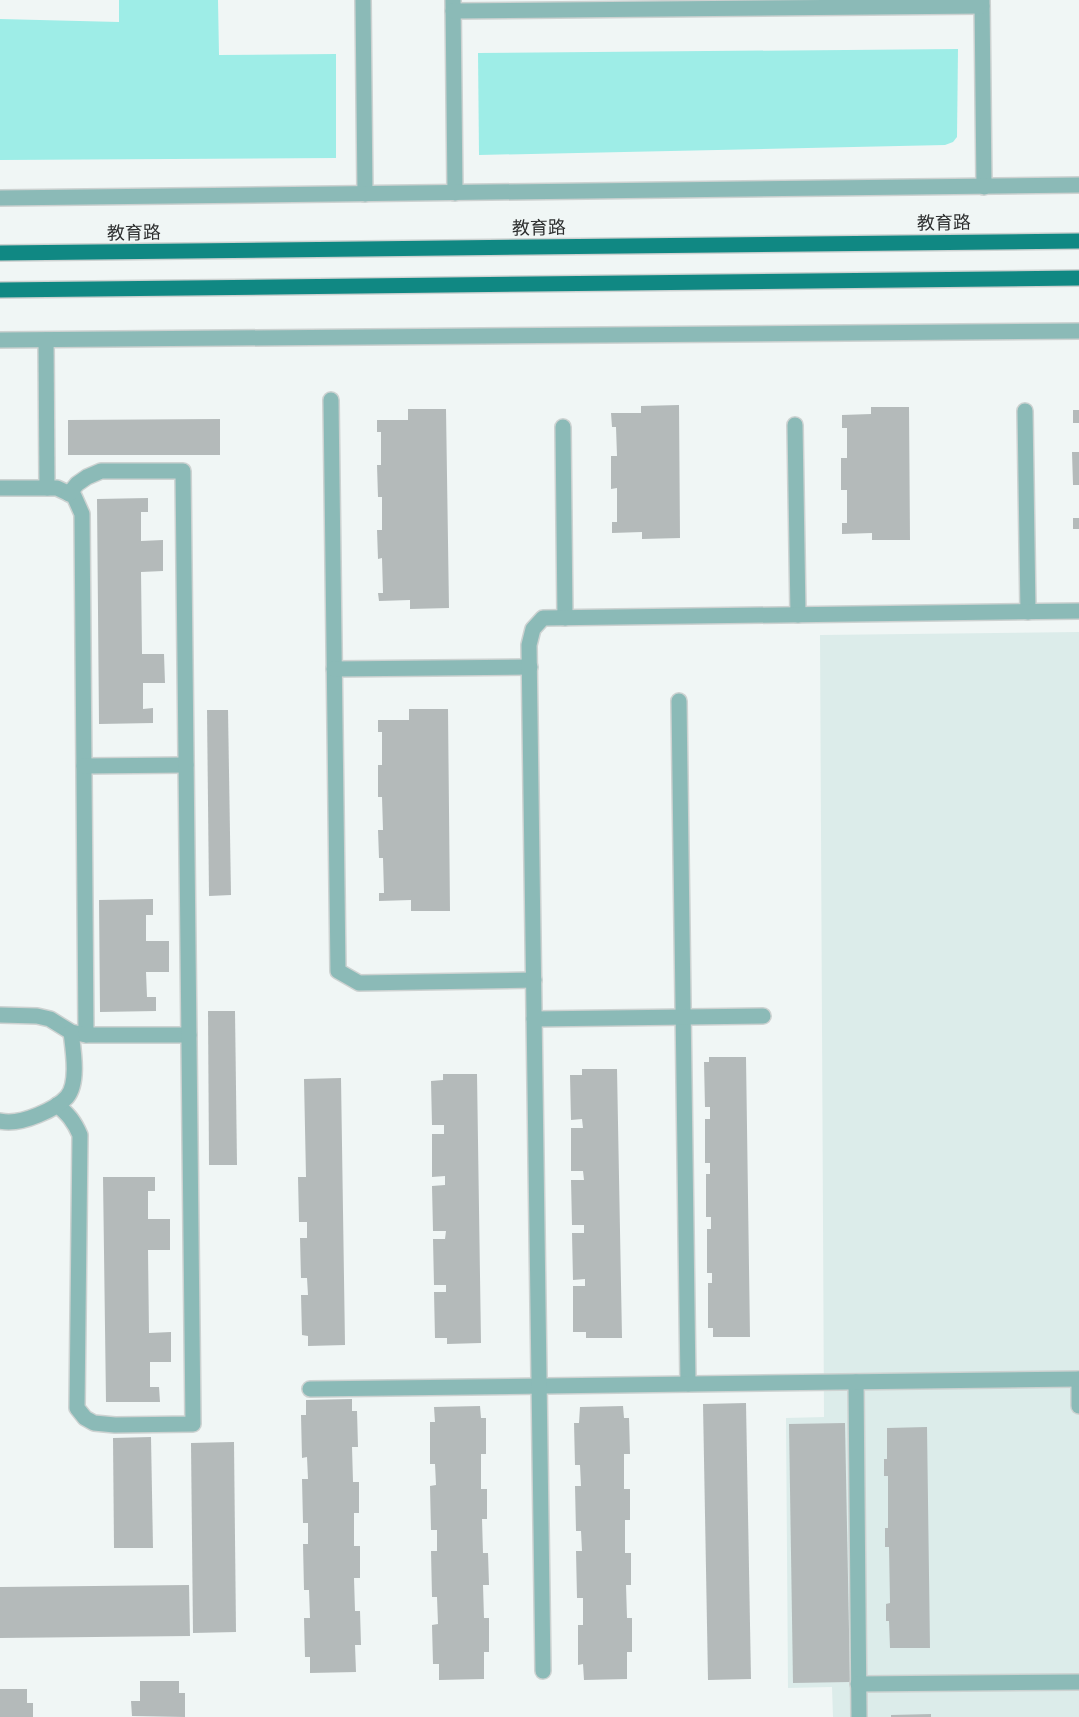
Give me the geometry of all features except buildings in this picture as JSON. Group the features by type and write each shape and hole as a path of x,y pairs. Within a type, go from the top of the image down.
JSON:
{"main road":[{"name":"教育路","path":"0,253 1079,241"},
{"path":"0,290 1079,278"}],"street":[{"path":"363,0 365,194"},
{"path":"455,192 453,6 982,3 984,187"},
{"path":"0,198 1079,185"},
{"path":"0,340 1079,331"},
{"path":"46,340 47,488"},
{"path":"330,400 338,971 359,983 534,980"},
{"path":"1025,411 1028,612"},
{"path":"796,425 798,615"},
{"path":"562,427 565,618"},
{"path":"57,1105 74,1122 80,1135 77,1408 85,1418 94,1423 115,1425 193,1424 183,471 101,471 86,477 69,494"},
{"path":"0,488 57,488 74,496 82,514 86,1035"},
{"path":"543,1671 529,645 532,629 543,618 1079,611"},
{"path":"334,669 530,667"},
{"path":"679,701 688,1384"},
{"path":"84,766 186,765"},
{"path":"0,1015 37,1016 50,1019 70,1032 86,1035 189,1035"},
{"path":"534,1019 763,1016"},
{"path":"0,1121 8,1123 26,1120 57,1105 68,1096 72,1088 74,1068 70,1032"},
{"path":"310,1389 1079,1379 1079,1406"},
{"path":"856,1382 858,1717"},
{"path":"858,1684 1079,1682"}],"shaded area":[{"path":"119,0 218,0 219,55 336,54 336,158 0,160 0,19 119,22"},
{"path":"958,49 957,137 953,142 945,145 479,155 478,53"},
{"path":"1079,632 1079,1717 833,1717 832,1687 788,1688 786,1418 824,1417 820,635"}]}
